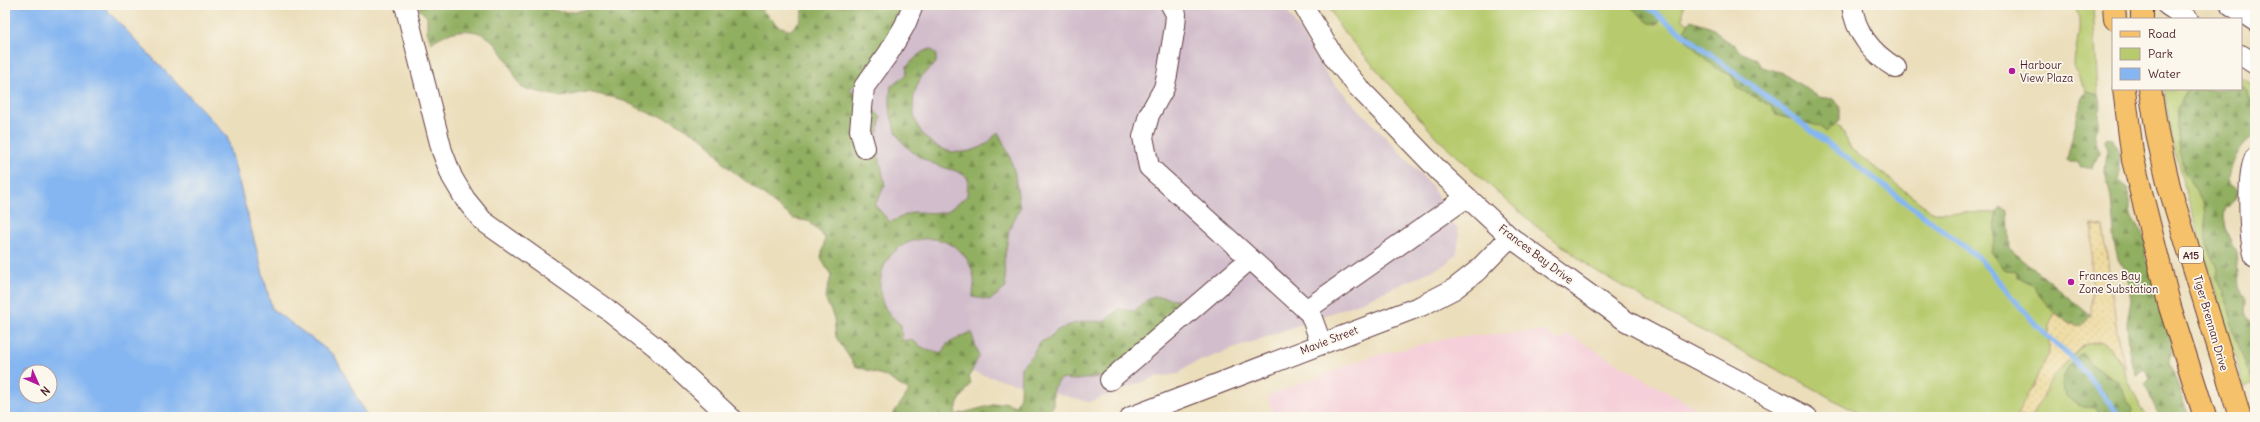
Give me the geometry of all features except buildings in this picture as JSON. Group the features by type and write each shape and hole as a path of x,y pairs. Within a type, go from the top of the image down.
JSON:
{"main road":[{"path":"2114,5 2115,18"},
{"path":"2142,5 2142,18"},
{"path":"2124,90 2133,160 2170,307 2205,417"},
{"name":"Tiger Brennan Drive","path":"2150,90 2158,138 2169,186 2240,417"}],"street":[{"path":"405,5 442,151 452,177 464,199 483,221 607,308 655,347 730,417"},
{"path":"865,148 860,130 864,87 895,43 905,25 913,5"},
{"path":"1171,5 1176,14 1167,75 1164,88 1148,115 1143,137 1149,167 1306,310 1313,320 1321,343"},
{"name":"Frances Bay Drive","path":"1303,5 1335,59 1359,88 1467,197 1510,237 1626,321 1807,417"},
{"name":"Frances Bay Drive","path":"1308,5 1316,29"},
{"path":"1852,5 1855,21 1871,48 1882,59 1896,68"},
{"path":"2167,5 2186,18"},
{"path":"2231,5 2255,21"},
{"path":"2242,56 2255,65"},
{"path":"2242,61 2255,65"},
{"path":"2255,158 2250,173 2250,230 2255,257"},
{"path":"1306,310 1467,197"},
{"name":"Mavie Street","path":"1131,417 1421,306 1454,289 1477,272 1510,237"},
{"path":"1110,380 1250,259"}],"shaded area":[{"path":"904,5 1284,5 1327,76 1432,186 1451,223 1458,228 1459,240 1456,255 1445,265 1356,304 1189,365 1179,374 1156,377 1089,402 854,342 846,87"},
{"path":"1543,331 1561,341 1566,333 1679,399 1714,417 1274,417 1267,396 1370,357 1453,337"}],"green space":[{"path":"419,5 542,5 562,12 575,12 596,5 747,5 748,8 761,9 778,26 791,30 800,20 805,5 909,5 870,71 850,89 881,117 876,142 885,185 875,205 890,222 913,212 945,213 967,196 968,178 956,171 924,159 913,152 904,144 893,125 890,100 891,86 906,75 907,66 922,52 931,49 936,54 936,63 922,76 914,95 914,111 918,125 926,138 938,147 952,152 968,151 985,145 998,132 1009,154 1015,174 1020,208 1009,230 1004,263 1006,288 990,300 973,297 974,278 967,260 955,247 940,240 924,239 908,243 894,252 884,267 880,293 884,306 889,314 901,325 902,341 910,339 925,349 942,354 947,344 971,332 979,356 969,377 971,383 958,403 955,415 1004,402 1016,406 1020,396 1021,367 1032,356 1039,342 1047,339 1060,329 1081,322 1103,322 1119,309 1135,311 1145,301 1154,297 1165,297 1178,300 1178,316 1107,376 1076,380 1061,379 1053,388 1053,407 1044,417 891,417 909,391 885,376 855,366 836,337 834,318 825,298 831,276 821,258 825,238 809,221 794,219 725,165 707,141 672,120 653,115 620,99 587,92 561,97 522,88 497,46 490,39 474,31 447,34 431,43 427,30 427,17 420,10"},
{"path":"1328,5 1683,5 1683,20 1714,44 1840,126 1851,149 1932,212 1996,213 1995,238 1991,252 2035,287 2055,313 2049,326 2049,354 2016,417 1865,417 1668,313 1593,269 1532,223 1437,138 1341,29"},
{"path":"1629,5 1650,5 1661,19 1657,24 1649,23"},
{"path":"2074,5 2093,5 2098,95 2087,92 2074,67 2079,19"},
{"path":"1691,20 1712,27 1722,38 1735,45 1740,52 1757,59 1762,67 1781,72 1819,97 1833,99 1840,106 1840,120 1826,132 1819,126 1776,115 1771,106 1739,89 1731,75 1715,68 1686,40 1683,32"},
{"path":"2242,79 2255,86 2255,103 2251,102 2246,89 2242,87"},
{"path":"2242,87 2246,89 2251,102 2255,103 2255,136 2240,149 2233,163 2229,183 2238,190 2235,199 2225,210 2224,217 2227,233 2236,252 2239,286 2246,301 2245,315 2255,329 2255,384 2247,369 2232,326 2230,310 2217,277 2218,268 2207,245 2204,205 2183,169 2177,129 2177,109 2187,90 2242,90"},
{"path":"2164,90 2187,90 2177,109 2177,129 2183,169 2204,205 2207,245 2218,268 2217,277 2230,310 2232,326 2253,383 2244,387 2180,172 2171,138"},
{"path":"2087,92 2098,95 2099,99 2100,107 2098,127 2094,133 2099,153 2093,167 2081,167 2077,162 2071,162 2067,159 2082,97"},
{"path":"2107,137 2113,139 2119,154 2119,181 2127,187 2131,216 2146,239 2145,257 2154,272 2160,313 2167,325 2172,346 2170,363 2189,417 2163,417 2156,410 2145,384 2150,377 2144,370 2136,375 2130,361 2127,323 2131,299 2127,272 2118,259 2115,246 2111,198 2105,172 2107,151 2105,140"},
{"path":"2001,208 2008,211 2010,249 2091,316 2082,327 2071,324 2060,317 2044,302 2035,287 2018,277 2016,272 2006,271 1991,252 1995,238 1996,213"},
{"path":"2101,341 2117,358 2141,408 2148,417 2032,417 2053,376 2084,345"},
{"path":"2083,353 2091,364 2120,382 2127,402 2133,410 2129,417 2102,417 2096,408 2083,407 2065,396 2063,383 2066,372 2077,357"}],"sand":[{"path":"2092,225 2103,226 2118,339 2125,368 2111,348 2101,341 2083,345 2053,376 2032,417 2016,417 2049,354 2049,326 2055,313 2069,324 2082,326 2091,316"}],"water":[{"path":"5,5 102,5 227,136 272,309 334,355 367,417 5,417"}],"waterway":[{"path":"1645,5 1978,257 2038,327 2076,362 2121,417"}],"place":[{"name":"Harbour View Plaza","path":"2012,71"},
{"name":"Frances Bay Zone Substation","path":"2071,282"}]}
